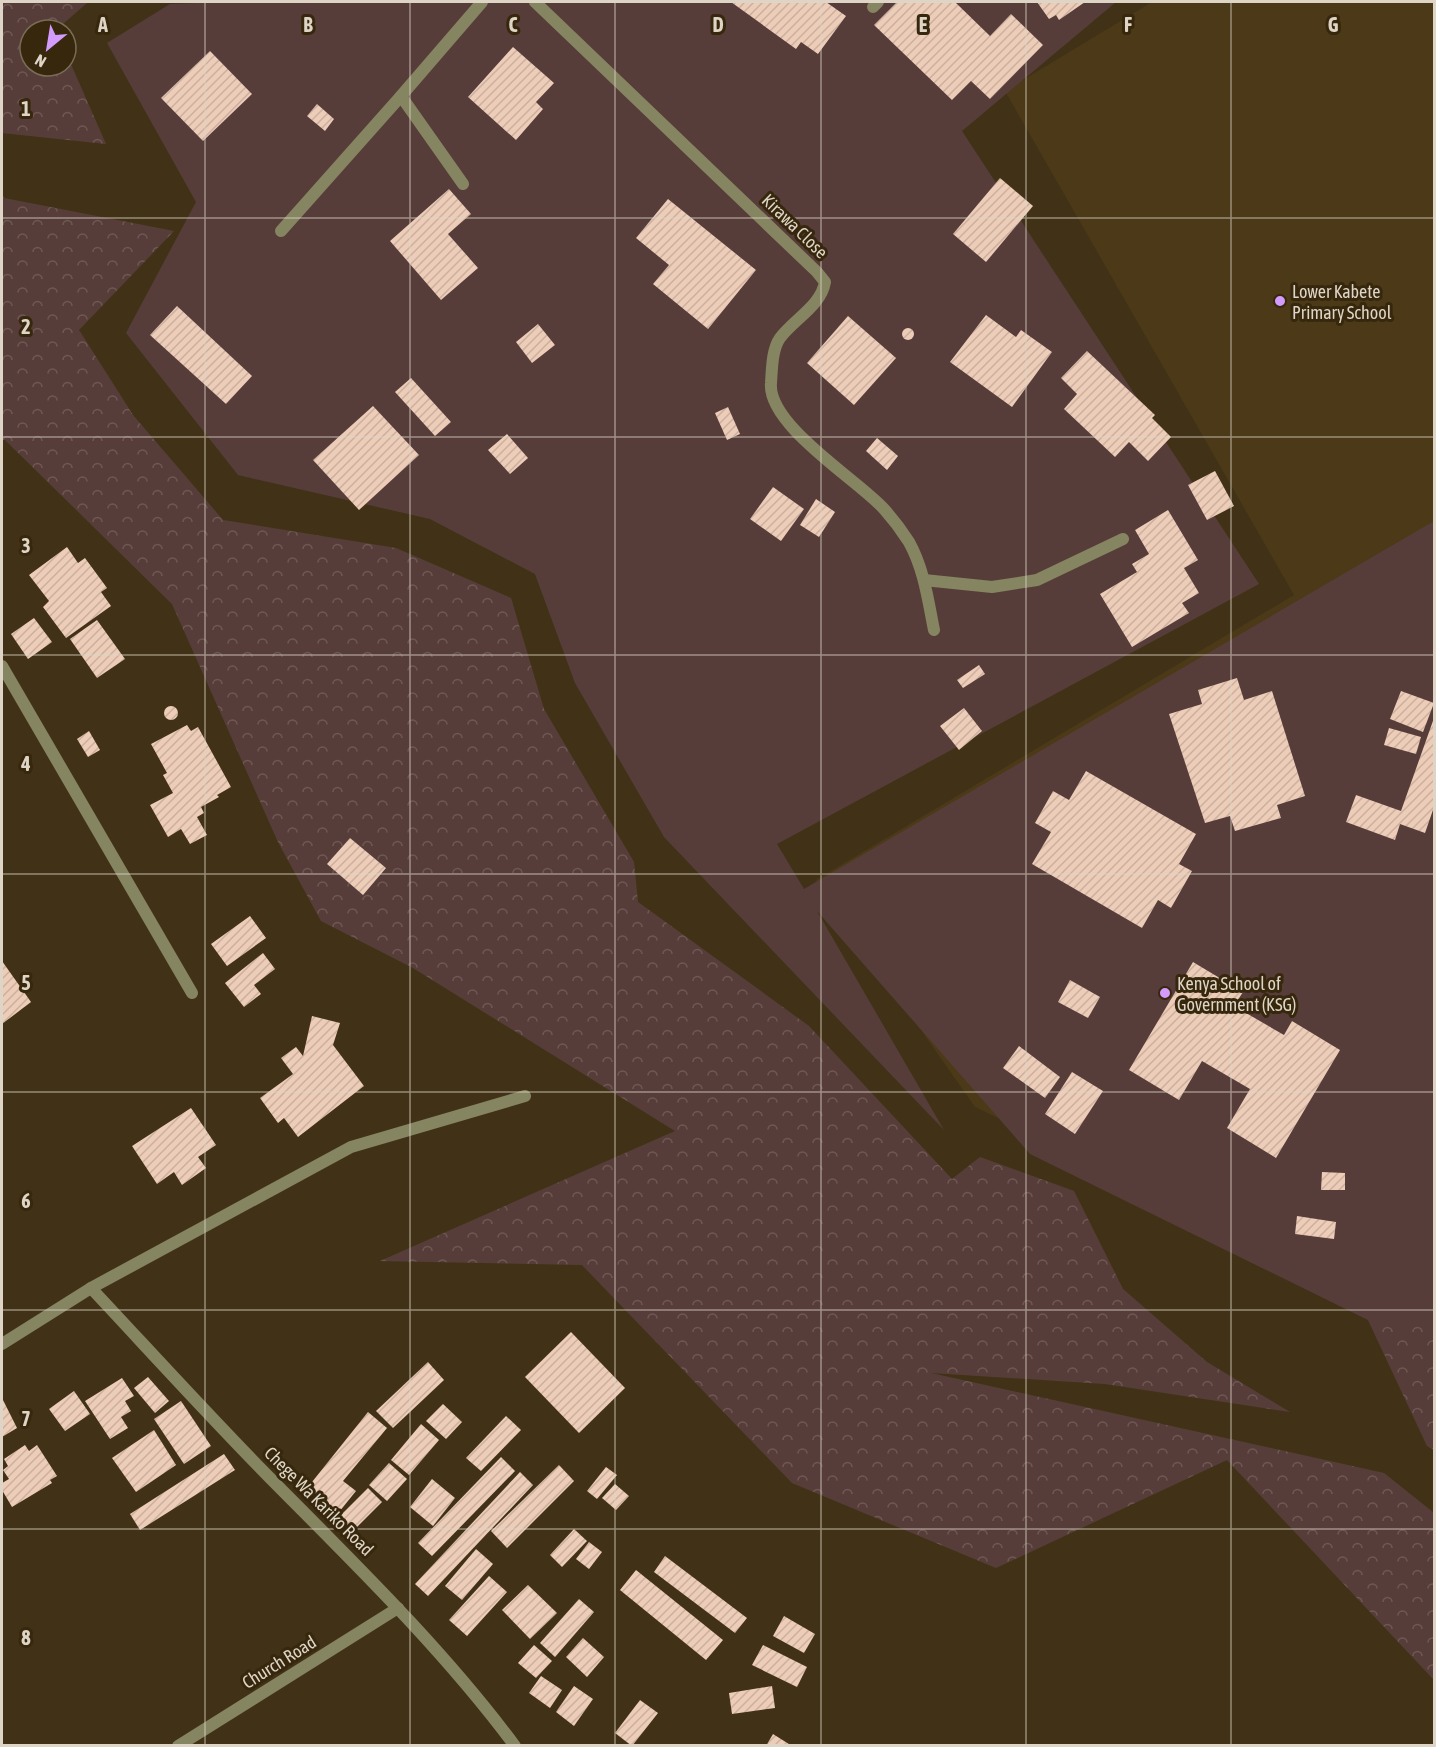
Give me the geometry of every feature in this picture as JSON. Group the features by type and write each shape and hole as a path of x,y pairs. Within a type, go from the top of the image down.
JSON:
{"street":[{"path":"281,231 482,2"},
{"name":"Kirawa Close","path":"535,2 825,282 823,293 779,340 773,361 770,387 779,411 800,436 884,509 909,544 924,580 934,630"},
{"path":"401,96 463,184"},
{"path":"924,580 992,587 1037,580 1123,539"},
{"path":"2,666 192,993"},
{"path":"2,1344 91,1288 351,1147 525,1096"},
{"name":"Chege Wa Kariko Road","path":"91,1288 218,1425 399,1608 496,1720 515,1746"},
{"name":"Church Road","path":"178,1746 399,1608"}],"shaded area":[{"name":"Kenya School of Government (KSG)","path":"1152,2 1434,2 1434,1325 975,1107 816,880 1294,595 1005,91"}],"green space":[{"path":"2,2 88,2 70,18 18,18 18,78 77,78 106,144 2,133"},
{"path":"222,2 1116,2 962,131 1259,584 777,844 804,889 1434,521 1434,1320 1368,1320 1030,1154 817,911 944,1130 664,837 575,683 535,574 430,519 238,475 126,333 196,202 107,43 170,4"},
{"path":"2,194 4,198 174,231 79,330 133,415 223,520 396,548 511,598 544,709 634,862 638,902 809,1026 952,1179 980,1157 1074,1191 1123,1289 1207,1362 1290,1412 1105,1384 931,1373 1384,1473 1434,1513 1434,1680 1227,1460 996,1568 792,1483 582,1265 380,1261 675,1131 413,968 321,921 278,842 172,604 5,440 2,440"},
{"path":"1368,1320 1434,1320 1434,1450 1427,1446"}],"building":[{"path":"731,2 826,2 846,16 818,54 801,42 796,49"},
{"path":"897,2 955,2 990,36 1011,14 1043,45 990,99 971,81 952,100 874,25"},
{"path":"1037,2 1085,2 1059,20 1056,15 1049,19"},
{"path":"513,47 554,83 536,102 543,109 516,140 468,97"},
{"path":"210,51 252,94 203,141 161,98"},
{"path":"317,104 334,119 325,131 307,116"},
{"path":"1000,178 1033,206 986,262 953,234"},
{"path":"449,189 471,214 448,234 478,268 441,300 390,241"},
{"path":"668,199 756,270 708,329 653,284 669,265 636,238"},
{"path":"177,306 252,376 226,404 150,335"},
{"path":"986,315 1016,337 1021,330 1052,352 1012,407 950,362"},
{"path":"848,316 896,358 854,405 807,363"},
{"path":"538,324 555,345 532,363 516,342"},
{"path":"910,328 914,334 910,340 906,340 902,332"},
{"path":"1087,351 1155,415 1152,418 1171,437 1148,461 1129,442 1115,457 1064,409 1077,394 1061,378"},
{"path":"411,378 451,422 435,436 395,392"},
{"path":"373,406 419,455 359,510 313,460"},
{"path":"728,407 740,434 727,440 715,413"},
{"path":"507,434 528,458 510,474 488,450"},
{"path":"877,438 898,456 887,470 866,451"},
{"path":"1215,471 1234,506 1207,520 1188,485"},
{"path":"773,487 804,509 781,541 750,519"},
{"path":"816,499 835,512 819,537 800,525"},
{"path":"1168,510 1198,560 1184,568 1199,593 1182,603 1189,613 1132,647 1100,594 1137,572 1132,564 1149,554 1135,530"},
{"path":"67,547 78,563 85,558 107,588 101,592 111,606 66,638 43,607 49,601 29,575"},
{"path":"34,618 52,642 28,659 11,634"},
{"path":"97,620 125,659 97,678 70,639"},
{"path":"979,665 985,674 963,688 957,680"},
{"path":"1237,678 1244,700 1272,691 1305,796 1277,805 1281,818 1235,831 1230,816 1205,823 1169,714 1202,704 1198,690"},
{"path":"1401,691 1434,703 1423,732 1390,719"},
{"path":"171,706 176,708 178,713 176,718 171,720 166,718 164,713 166,708"},
{"path":"964,708 982,731 959,750 940,726"},
{"path":"1434,718 1434,807 1425,833 1400,824 1395,840 1346,822 1356,795 1401,811"},
{"path":"187,725 191,731 198,727 231,787 201,807 204,813 197,817 207,835 190,844 181,829 168,837 150,805 173,793 163,775 167,773 151,744"},
{"path":"1389,728 1421,737 1416,754 1384,745"},
{"path":"89,731 100,750 88,757 77,739"},
{"path":"1086,771 1196,834 1179,864 1192,871 1171,908 1158,900 1142,928 1032,864 1051,832 1035,823 1053,791 1069,800"},
{"path":"350,838 386,868 363,895 327,864"},
{"path":"250,916 266,938 227,966 211,944"},
{"path":"263,953 275,969 254,985 261,994 244,1007 225,983"},
{"path":"2,961 31,1002 2,1024"},
{"path":"1193,962 1243,992 1234,1006 1284,1035 1292,1021 1340,1050 1276,1158 1227,1128 1250,1089 1202,1061 1179,1100 1129,1070"},
{"path":"1070,980 1100,997 1088,1018 1058,1002"},
{"path":"312,1016 340,1023 333,1045 364,1086 298,1137 284,1118 278,1123 260,1098 293,1074 281,1058 296,1047 303,1056"},
{"path":"1019,1046 1060,1077 1045,1098 1003,1068"},
{"path":"1072,1072 1103,1091 1075,1134 1045,1114"},
{"path":"191,1108 216,1145 198,1157 206,1168 182,1185 174,1172 157,1184 132,1146"},
{"path":"1322,1172 1345,1173 1345,1190 1321,1190"},
{"path":"1297,1216 1336,1222 1334,1239 1295,1234"},
{"path":"571,1332 625,1388 579,1433 525,1377"},
{"path":"428,1362 444,1380 393,1428 376,1411"},
{"path":"148,1377 169,1401 155,1413 134,1388"},
{"path":"122,1378 134,1396 125,1401 131,1411 121,1417 128,1428 110,1439 85,1401"},
{"path":"74,1391 90,1414 65,1431 49,1409"},
{"path":"2,1398 17,1428 2,1437"},
{"path":"181,1401 211,1446 184,1464 154,1419"},
{"path":"443,1404 462,1422 446,1439 426,1421"},
{"path":"368,1412 387,1428 343,1481 356,1491 335,1517 304,1492"},
{"path":"506,1416 521,1430 481,1471 466,1458"},
{"path":"421,1424 439,1440 409,1475 391,1460"},
{"path":"154,1430 176,1465 136,1492 112,1458"},
{"path":"25,1445 29,1451 37,1445 57,1476 50,1480 52,1483 12,1507 2,1490 2,1483 9,1479 3,1470 8,1466 4,1459"},
{"path":"224,1454 235,1470 140,1530 130,1514"},
{"path":"501,1457 515,1471 432,1556 418,1543"},
{"path":"389,1463 407,1479 387,1501 369,1485"},
{"path":"559,1465 574,1481 507,1548 491,1531"},
{"path":"606,1467 617,1475 597,1499 587,1491"},
{"path":"520,1472 533,1485 428,1596 415,1584"},
{"path":"432,1479 455,1498 433,1526 410,1507"},
{"path":"615,1484 629,1496 616,1510 602,1498"},
{"path":"368,1488 382,1502 350,1534 336,1520"},
{"path":"574,1529 587,1541 562,1567 550,1555"},
{"path":"589,1542 602,1552 589,1569 576,1559"},
{"path":"476,1549 493,1564 462,1600 445,1586"},
{"path":"665,1556 747,1618 735,1633 654,1572"},
{"path":"636,1570 723,1640 706,1660 620,1590"},
{"path":"489,1576 507,1592 467,1636 449,1620"},
{"path":"528,1585 557,1613 530,1639 502,1610"},
{"path":"579,1599 594,1612 555,1657 540,1643"},
{"path":"784,1616 815,1634 804,1653 773,1636"},
{"path":"583,1638 604,1657 587,1677 566,1657"},
{"path":"534,1645 552,1661 536,1678 518,1663"},
{"path":"763,1645 807,1667 797,1687 752,1665"},
{"path":"541,1676 562,1690 550,1708 529,1693"},
{"path":"574,1686 593,1699 574,1726 556,1712"},
{"path":"772,1686 775,1708 732,1714 729,1693"},
{"path":"640,1700 658,1713 632,1746 615,1733"},
{"path":"773,1734 792,1746 766,1746"}],"place":[{"name":"Lower Kabete Primary School","path":"1280,301"},
{"name":"Kenya School of Government (KSG)","path":"1165,993"}]}
